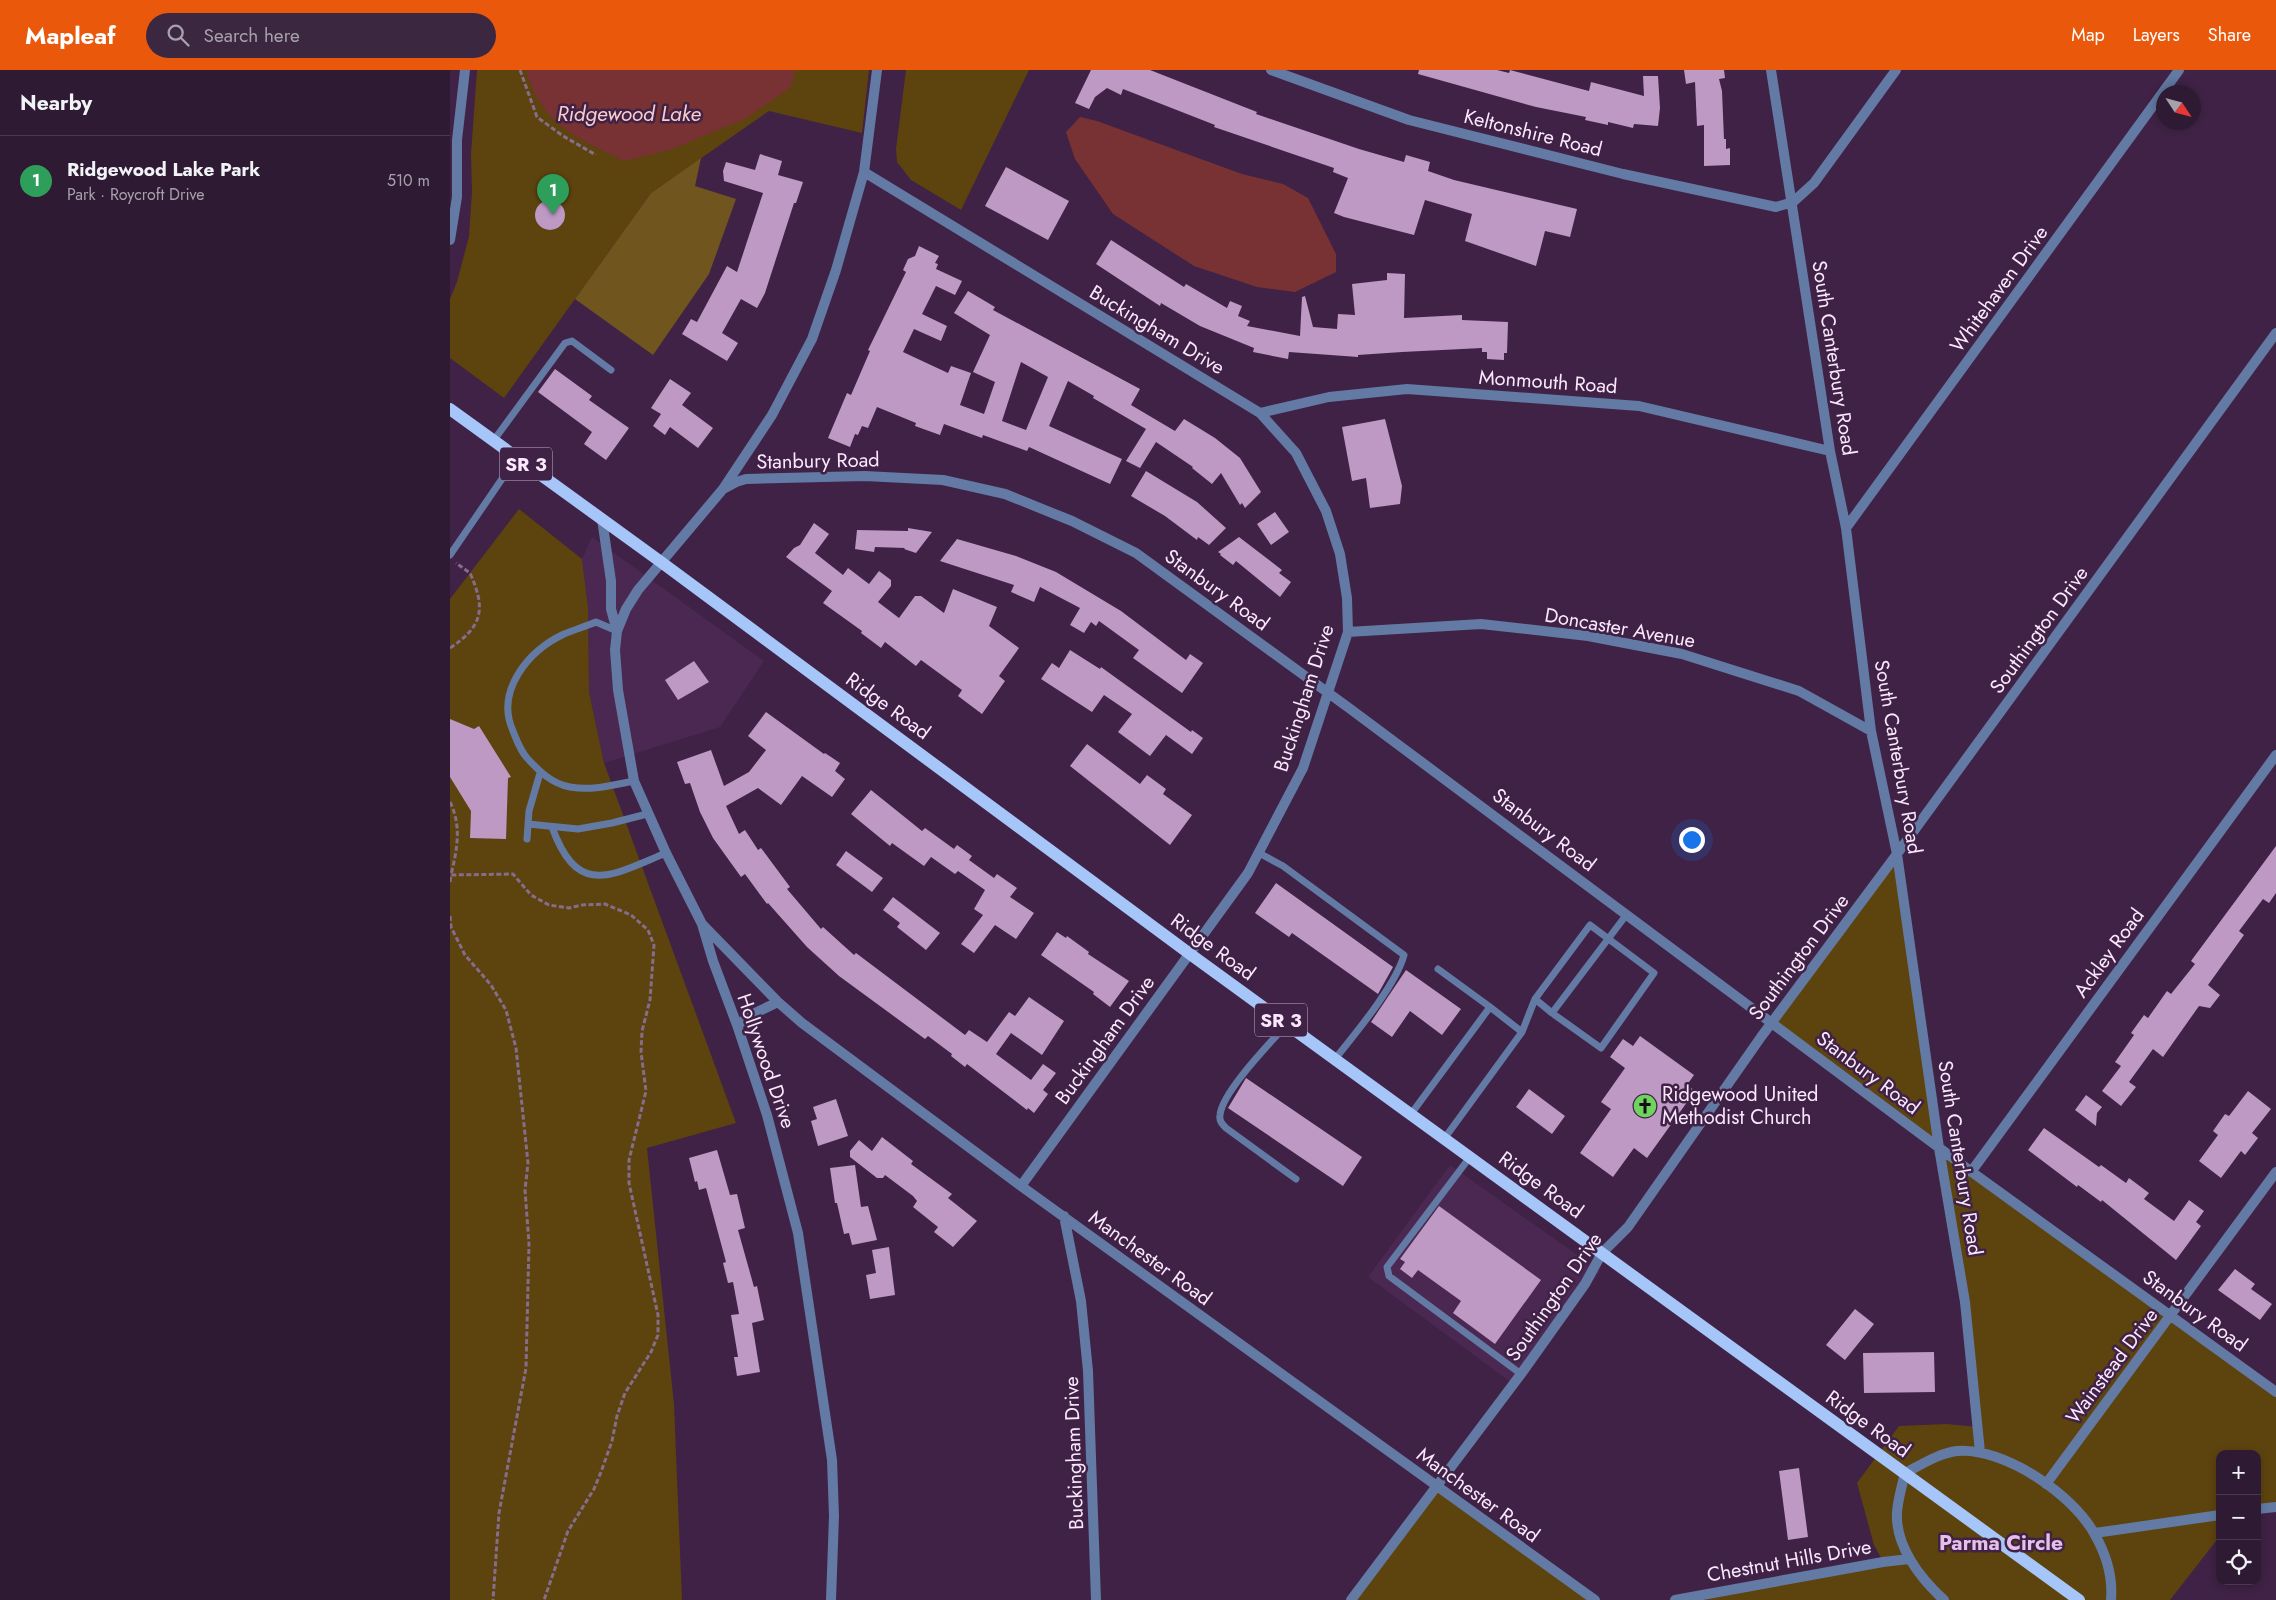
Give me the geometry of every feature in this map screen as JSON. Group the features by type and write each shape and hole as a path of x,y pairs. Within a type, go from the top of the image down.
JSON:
{"main road":[{"name":"Ridge Road","path":"450,409 661,562 1190,954 2079,1600"}],"street":[{"path":"450,240 457,197 456,140 465,70"},
{"name":"Hollywood Drive","path":"831,1600 834,1516 832,1460 812,1315 798,1233 767,1115 737,1025 713,962 702,924 666,853 634,781 618,690 615,650 616,631 626,609 638,590 723,489 772,415 812,339 836,270 864,172 877,70"},
{"name":"Keltonshire Road","path":"1271,70 1428,125 1623,174 1776,207 1793,202"},
{"name":"South Canterbury Road","path":"1771,70 1793,202 1830,451 1846,528 1871,731 1897,854 1939,1148 1965,1302 1980,1452"},
{"path":"1793,202 1814,183 1896,70"},
{"name":"Whitehaven Drive","path":"1846,528 2179,70"},
{"name":"Buckingham Drive","path":"864,172 1260,413 1296,453 1326,511 1340,554 1347,598 1348,632 1303,768 1248,873 1021,1186"},
{"name":"Southington Drive","path":"1351,1600 1521,1374 1585,1284 1602,1253 1628,1227 1773,1022 2276,333"},
{"name":"Monmouth Road","path":"1260,413 1329,398 1407,389 1640,406 1830,451"},
{"name":"Stanbury Road","path":"723,489 746,479 865,476 943,480 1005,494 1072,521 1136,552 1773,1022 1971,1172 2276,1392"},
{"path":"602,519 616,631"},
{"name":"Doncaster Avenue","path":"1348,632 1481,624 1588,636 1682,654 1799,691 1871,731"},
{"name":"Ackley Road","path":"1971,1172 2276,755"},
{"name":"Manchester Road","path":"702,924 778,1002 802,1023 1021,1186 1595,1600"},
{"path":"737,1025 755,1013 778,1002"},
{"name":"Wainstead Drive","path":"2046,1484 2276,1172"},
{"name":"Buckingham Drive","path":"1064,1216 1081,1301 1088,1372 1096,1600"},
{"path":"1944,1600 1931,1588 1909,1560 1902,1540 1897,1513 1905,1473 1940,1456 1957,1452 1980,1452 2013,1464 2046,1484 2073,1506 2095,1533 2106,1558 2113,1582 2111,1600"},
{"path":"2261,1509 2276,1507"},
{"path":"2095,1533 2216,1516"},
{"name":"Chestnut Hills Drive","path":"1675,1600 1883,1562 1909,1560"}],"lane":[{"path":"494,440 565,343 572,341 611,370"},
{"path":"450,555 517,457"},
{"path":"616,631 596,622 563,635 537,652 523,666 514,680 507,700 510,725 522,751 540,773 569,787 600,788 634,781"},
{"path":"527,839 528,810 540,773"},
{"path":"528,824 578,829 612,824 648,814"},
{"path":"552,827 566,856 580,870 589,875 599,877 612,875 666,853"},
{"path":"1259,853 1283,866 1404,955 1401,968 1358,1030 1335,1059"},
{"path":"1552,1013 1627,914"},
{"path":"1444,1138 1522,1032 1535,1000 1590,925 1654,973 1601,1048 1535,1000"},
{"path":"1438,969 1522,1032"},
{"path":"1411,1114 1490,1007"},
{"path":"1286,1024 1234,1087 1219,1115 1221,1123 1226,1128 1296,1179"},
{"path":"1470,1157 1387,1267 1389,1276 1521,1374"}],"path":[{"path":"520,70 537,117 563,136 596,156"},
{"path":"450,559 470,573 480,613 476,626 464,639 450,648"},
{"path":"450,802 454,810 458,833 450,882"},
{"path":"450,854 456,851"},
{"path":"451,875 513,874 531,896 549,905 568,908 582,904 605,904 630,915 648,930 654,946 650,1000 642,1031 641,1052 646,1092 629,1160 629,1183 658,1315 658,1335 651,1352 625,1393 602,1472 594,1489 568,1531 544,1600"},
{"path":"450,916 451,927 465,955 491,985 506,1010 516,1048 528,1163 525,1190 529,1244 526,1368 498,1513 493,1600"}],"shaded area":[{"path":"477,70 869,70 862,133 769,111 651,193 504,398 450,358 450,299 457,282 469,236 472,192 471,154"},
{"path":"906,70 1029,70 961,210 911,180 897,162 896,149"},
{"path":"701,158 695,186 736,199 709,274 653,355 575,299 651,193"},
{"path":"519,509 582,559 588,607 589,692 604,763 736,1123 647,1148 674,1404 682,1600 450,1600 450,599"},
{"path":"592,537 764,661 720,727 604,763 589,692 588,607 582,559"},
{"path":"1897,854 1939,1148 1773,1022"},
{"path":"1939,1148 2276,1392 2276,1507 2261,1509 2261,1450 2216,1450 2216,1541 2170,1600 1675,1600 1883,1561 1874,1545 1857,1483 1899,1426 1947,1424 1978,1427"},
{"path":"1450,1165 1600,1271 1516,1386 1368,1277"},
{"path":"1437,1487 1595,1600 1351,1600"}],"water":[{"name":"Ridgewood Lake","path":"526,70 795,70 791,87 745,119 672,149 624,161 576,136 551,117 533,89"},
{"path":"1080,117 1097,121 1242,174 1283,184 1308,198 1336,254 1336,272 1295,292 1257,287 1194,266 1113,214 1075,159 1066,132"}],"building":[{"path":"1091,70 1150,70 1257,112 1256,114 1359,149 1404,162 1406,155 1430,162 1428,171 1454,180 1577,209 1570,237 1545,231 1536,266 1465,241 1472,214 1425,200 1414,235 1344,217 1334,213 1348,178 1333,172 1334,168 1214,127 1215,125 1123,89 1121,95 1107,88 1095,97 1089,109 1075,103"},
{"path":"1419,70 1497,70 1509,73 1510,70 1589,91 1591,82 1644,96 1643,76 1658,76 1660,108 1658,126 1634,124 1633,128 1608,122 1608,125 1585,120 1586,117 1536,107 1418,74"},
{"path":"1684,70 1724,70 1725,78 1719,79 1722,91 1724,139 1726,139 1726,149 1730,148 1730,165 1704,166 1704,125 1697,126 1695,82 1686,84"},
{"path":"760,154 782,161 778,175 803,182 796,203 794,203 765,293 757,308 741,299 722,333 738,343 727,361 682,334 691,319 697,322 727,266 737,272 763,193 724,181 723,171 726,162 755,170"},
{"path":"1006,167 1069,201 1048,240 985,206"},
{"path":"550,200 561,204 565,215 561,226 550,230 539,226 535,215 539,204"},
{"path":"1111,240 1184,287 1186,284 1227,308 1230,301 1242,306 1238,316 1250,321 1247,326 1300,336 1302,297 1305,296 1313,327 1337,329 1338,314 1355,315 1352,284 1387,280 1387,273 1405,274 1404,318 1462,315 1462,320 1508,322 1507,353 1504,353 1504,360 1487,359 1487,352 1482,352 1482,348 1358,355 1358,357 1289,352 1288,359 1253,352 1254,348 1200,326 1161,303 1160,306 1096,264"},
{"path":"919,246 939,256 935,263 938,264 936,269 962,281 955,295 936,286 922,314 947,326 941,341 914,329 903,352 948,373 951,366 971,373 960,405 984,414 995,382 973,372 990,335 954,313 968,291 995,307 993,310 1140,389 1131,405 1175,431 1184,419 1215,438 1240,458 1261,492 1245,508 1242,503 1240,505 1221,473 1212,484 1193,467 1156,442 1140,468 1126,461 1146,429 1068,381 1049,426 1122,459 1110,484 1029,447 1027,451 983,435 982,438 944,424 940,435 915,426 916,423 877,407 868,428 862,426 858,435 855,434 850,447 828,438 847,393 851,395 870,351 868,350 906,272 903,270 908,259 915,256","holes":["1021,362 1048,377 1026,430 1002,421"]},
{"path":"555,369 592,396 589,400 629,428 606,460 584,444 592,432 538,392"},
{"path":"670,379 691,393 682,405 713,428 698,448 670,427 665,435 653,426 661,414 651,408"},
{"path":"1385,419 1402,486 1400,504 1370,508 1366,478 1352,481 1342,427"},
{"path":"1146,471 1197,502 1226,528 1209,545 1198,537 1197,540 1165,516 1131,496"},
{"path":"1275,512 1289,532 1271,545 1257,524"},
{"path":"814,523 829,534 815,553 843,575 848,568 869,584 879,571 891,580 891,586 878,602 899,618 915,596 921,596 944,613 953,589 997,607 989,626 1019,648 999,676 1005,681 982,714 958,696 962,690 921,660 916,666 885,642 881,648 861,633 862,631 823,603 832,591 786,557 794,548 800,545"},
{"path":"908,528 932,532 916,553 905,548 875,547 874,552 855,549 857,530 908,531"},
{"path":"1239,537 1282,570 1279,573 1291,582 1280,597 1236,561 1233,565 1220,555 1218,552"},
{"path":"957,539 1016,556 1056,572 1121,611 1186,660 1190,654 1203,663 1182,693 1133,658 1139,650 1099,621 1096,626 1091,622 1084,633 1070,625 1080,608 1040,587 1034,602 1011,592 1014,585 940,561"},
{"path":"1070,650 1100,669 1101,667 1191,732 1192,730 1203,738 1192,754 1166,735 1150,756 1118,732 1132,714 1104,695 1092,712 1041,679 1052,663 1059,668"},
{"path":"694,661 709,682 678,700 665,680"},
{"path":"766,712 824,754 840,763 835,771 845,779 832,797 802,776 781,805 758,788 726,806 739,834 745,830 758,850 761,848 790,887 787,889 821,929 823,927 854,955 856,953 965,1035 969,1030 987,1042 1009,1012 1015,1016 1029,997 1064,1021 1042,1055 1011,1033 996,1054 1031,1080 1043,1064 1056,1073 1043,1090 1048,1094 1034,1113 1028,1108 1027,1110 967,1064 965,1067 951,1056 952,1054 928,1036 925,1039 839,976 807,947 767,904 745,874 741,877 713,838 700,812 690,783 685,784 677,762 711,750 724,786 749,772 766,750 748,736"},
{"path":"450,719 474,729 479,726 511,777 508,778 506,839 470,838 471,811 450,777"},
{"path":"1087,744 1140,784 1147,775 1166,789 1163,794 1192,815 1170,845 1070,766"},
{"path":"871,790 922,831 925,828 954,849 957,845 972,856 969,860 994,878 997,874 1017,888 1010,897 1034,913 1016,939 995,925 974,953 961,944 983,915 974,909 985,890 958,871 955,874 931,857 924,866 892,843 890,846 851,814"},
{"path":"2276,846 2276,893 2269,903 2263,899 2239,931 2244,935 2208,985 2220,995 2210,1008 2199,1006 2163,1057 2153,1049 2129,1082 2136,1087 2121,1106 2102,1091 2121,1066 2115,1062 2134,1035 2131,1033 2144,1015 2148,1018 2167,991 2171,994 2195,964 2191,961"},
{"path":"846,851 883,878 872,892 836,865"},
{"path":"1276,883 1393,967 1378,994 1292,933 1289,937 1255,913"},
{"path":"893,897 940,933 926,950 897,927 900,923 883,910"},
{"path":"1057,932 1066,938 1067,936 1089,952 1088,954 1129,981 1110,1007 1093,994 1094,992 1041,955"},
{"path":"1406,970 1461,1009 1442,1035 1410,1011 1392,1037 1371,1022"},
{"name":"Ridgewood United Methodist Church","path":"1640,1036 1694,1075 1687,1085 1695,1091 1647,1158 1634,1148 1613,1177 1580,1153 1611,1109 1601,1102 1625,1068 1610,1057 1623,1039 1633,1046"},
{"path":"1246,1078 1362,1157 1343,1186 1228,1108"},
{"path":"1529,1089 1565,1116 1552,1134 1516,1107"},
{"path":"2248,1091 2271,1109 2252,1133 2258,1138 2245,1155 2241,1151 2221,1178 2199,1161 2218,1135 2213,1131 2225,1114 2229,1116"},
{"path":"2086,1095 2102,1107 2097,1113 2096,1126 2075,1110"},
{"path":"836,1099 848,1136 818,1146 811,1121 817,1119 813,1107"},
{"path":"2044,1128 2099,1167 2101,1165 2126,1183 2129,1178 2149,1193 2144,1199 2174,1221 2189,1200 2204,1211 2196,1222 2201,1226 2176,1260 2102,1200 2101,1202 2078,1185 2077,1187 2028,1150"},
{"path":"882,1137 913,1161 911,1164 952,1194 948,1198 977,1221 953,1247 934,1232 938,1227 913,1207 917,1201 913,1196 885,1175 883,1178 877,1178 850,1157 850,1151 859,1140 872,1151"},
{"path":"717,1150 730,1195 737,1194 745,1228 738,1230 754,1287 757,1286 764,1320 752,1323 760,1372 737,1376 734,1357 738,1357 731,1315 739,1314 733,1282 728,1283 723,1263 726,1262 706,1188 699,1190 689,1158"},
{"path":"855,1165 861,1207 868,1206 877,1240 852,1245 849,1233 844,1234 837,1203 835,1203 830,1168"},
{"path":"1439,1206 1541,1280 1495,1344 1453,1313 1461,1301 1418,1270 1412,1278 1400,1269 1405,1262 1400,1259"},
{"path":"889,1247 895,1295 870,1299 866,1275 876,1273 872,1250"},
{"path":"2235,1269 2255,1284 2251,1289 2272,1304 2260,1320 2218,1290"},
{"path":"1855,1309 1874,1324 1845,1360 1826,1345"},
{"path":"1934,1352 1935,1392 1864,1393 1863,1353"},
{"path":"1799,1468 1808,1537 1788,1540 1779,1471"}],"place":[{"name":"Ridgewood Lake Park","path":"553,215"},
{"name":"Ridgewood United Methodist Church","path":"1645,1106"}],"district":[{"name":"Parma Circle","path":"2001,1543"}]}
